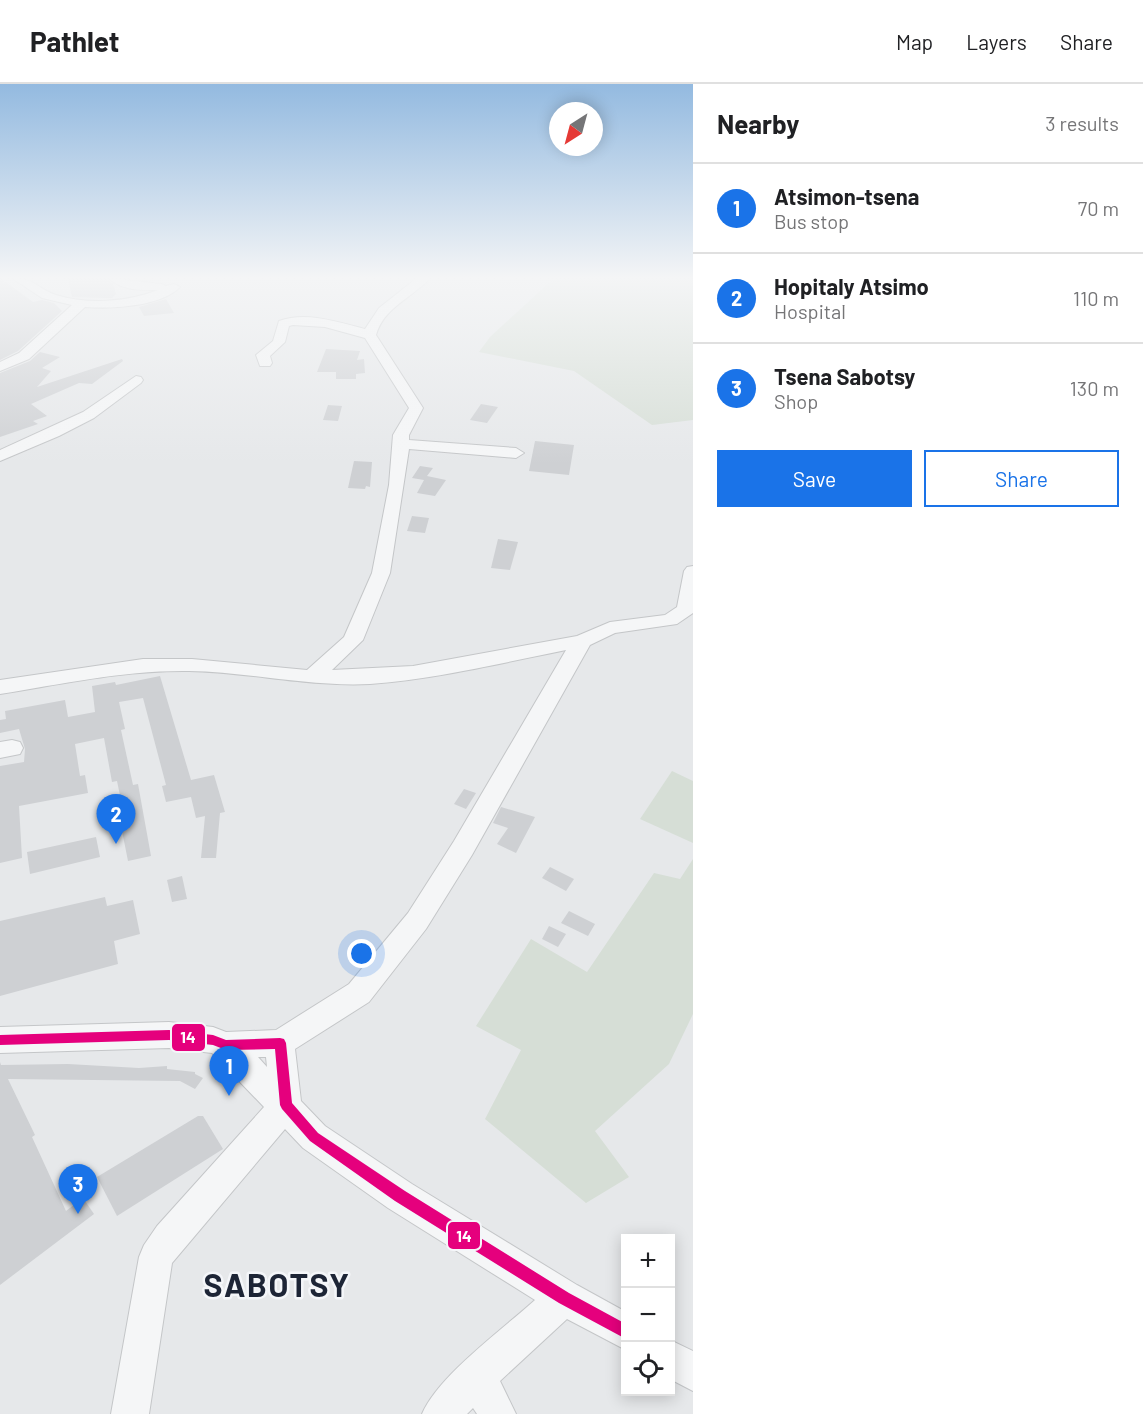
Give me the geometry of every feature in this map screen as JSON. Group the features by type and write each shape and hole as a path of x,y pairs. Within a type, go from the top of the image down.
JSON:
{"street":[{"path":"0,368 24,356 41,340"},
{"path":"266,363 263,355 279,340"},
{"path":"312,677 352,640 381,573 402,444 401,435 416,408 374,340"},
{"path":"0,456 93,414 121,395 136,380"},
{"path":"402,444 436,444 516,453"},
{"path":"0,687 143,665 192,665 312,677 369,677 413,673 582,640 610,628 670,620 686,609 693,571"},
{"path":"0,1040 169,1035 206,1039 226,1045 280,1043 359,993 417,921 463,848 582,640"},
{"path":"130,1414 156,1257 169,1238 285,1105 280,1043"},
{"path":"226,1045 314,1137 400,1196 564,1298 621,1329"},
{"path":"441,1414 477,1376 564,1298"},
{"path":"675,1361 693,1372"},
{"path":"477,1376 497,1414"}],"shaded area":[{"path":"488,340 693,340 693,420 652,425 574,371 479,352"},
{"path":"672,771 693,781 693,843 640,819"},
{"path":"693,859 693,1014 669,1064 595,1131 629,1177 586,1203 485,1119 521,1050 476,1026 531,939 587,972 654,873 680,879"}],"building":[{"path":"0,340 30,340 18,351 0,360"},
{"path":"326,349 360,351 357,360 364,359 365,373 356,374 356,379 336,379 336,372 317,372"},
{"path":"40,352 60,357 42,368 51,371 37,387 122,359 123,361 92,384 79,383 31,404 47,416 33,421 38,424 0,437 0,373 30,361"},
{"path":"481,404 498,407 487,423 470,420"},
{"path":"328,405 342,406 338,421 323,420"},
{"path":"535,441 574,445 569,475 529,471"},
{"path":"354,461 372,462 370,487 348,488"},
{"path":"420,466 433,468 427,476 446,480 435,496 417,493 424,480 412,478"},
{"path":"412,516 429,518 425,533 407,531"},
{"path":"498,539 518,542 510,570 491,568"},
{"path":"160,676 191,780 214,775 225,812 220,813 216,858 201,858 205,816 196,818 191,797 166,802 162,786 166,785 143,698 119,702 125,729 121,730 133,785 138,784 151,856 128,861 118,811 123,810 117,781 112,782 104,738 75,744 80,776 85,775 88,793 19,806 22,858 0,863 0,766 24,762 25,749 19,729 0,733 0,720 6,719 5,711 65,700 68,717 95,712 92,686 115,682 116,685"},
{"path":"464,789 476,793 466,809 454,804"},
{"path":"501,807 535,817 516,853 497,844 508,828 493,823"},
{"path":"96,837 100,857 30,874 27,852"},
{"path":"550,867 574,879 566,891 542,878"},
{"path":"182,876 187,899 172,902 167,880"},
{"path":"105,897 107,906 133,900 140,934 114,941 118,964 0,996 0,921"},
{"path":"569,911 595,924 588,936 561,923"},
{"path":"549,926 566,934 558,947 542,939"},
{"path":"0,1062 1,1065 68,1064 139,1068 167,1066 167,1069 195,1072 203,1078 195,1089 180,1081 8,1079 35,1135 32,1137 66,1211 83,1198 94,1214 0,1285"},
{"path":"198,1116 203,1116 223,1149 117,1216 97,1177"}],"transit line":[{"name":"14","path":"0,1040 169,1035 213,1040 226,1045 280,1043 286,1105 314,1137 400,1196 564,1298 621,1329"}],"place":[{"name":"Hopitaly Atsimo","path":"116,844"},
{"name":"Atsimon-tsena","path":"229,1096"},
{"name":"Tsena Sabotsy","path":"78,1214"}],"district":[{"name":"SABOTSY","path":"277,1286"}]}
